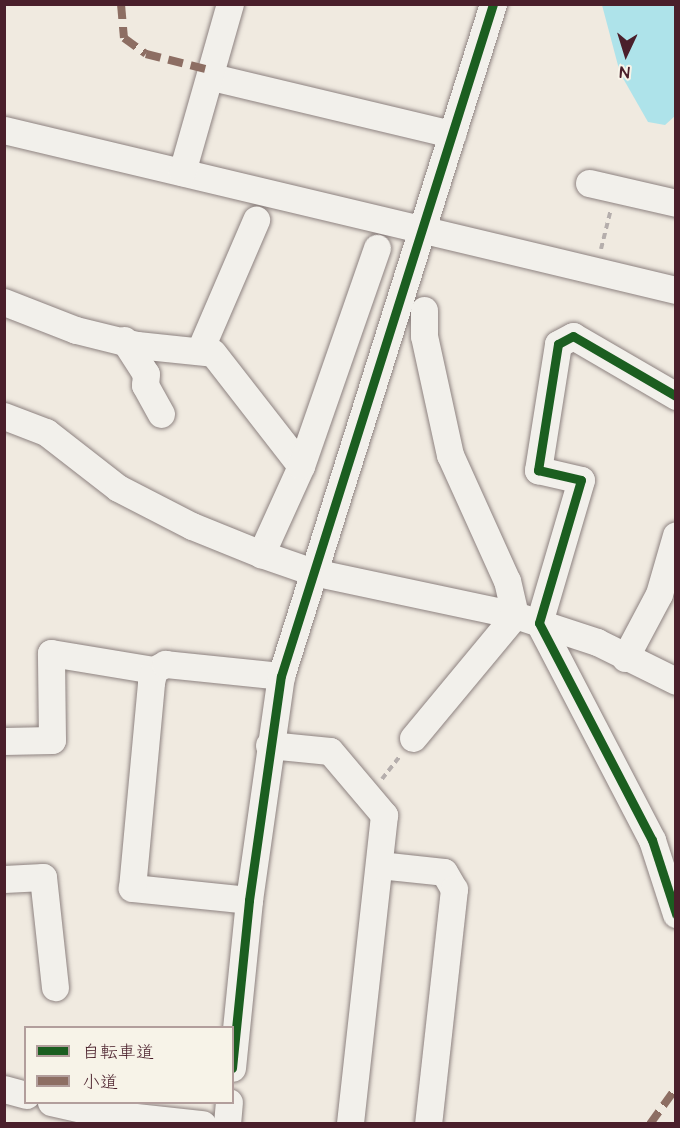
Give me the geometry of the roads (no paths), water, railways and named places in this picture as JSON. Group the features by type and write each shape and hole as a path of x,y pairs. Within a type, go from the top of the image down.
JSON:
{"street":[{"path":"182,172 212,77 230,4"},
{"path":"234,1048 249,900 269,744 281,676 493,4"},
{"path":"212,77 452,134"},
{"path":"4,130 675,290"},
{"path":"589,183 675,203"},
{"path":"200,350 256,220"},
{"path":"261,554 302,466 377,248"},
{"path":"4,302 76,330 124,340 213,353 302,466"},
{"path":"424,310 424,336 450,455 507,581 652,840 675,914"},
{"path":"413,738 527,619 581,480 538,470 558,344 573,336 675,396"},
{"path":"124,340 146,374 145,385 161,414"},
{"path":"4,416 46,432 118,488 192,526 261,554 313,572 527,619 597,642 675,681"},
{"path":"625,658 659,594 675,535"},
{"path":"4,741 52,740 51,652 154,670 165,664 281,676"},
{"path":"154,670 132,888 249,900"},
{"path":"269,744 330,751 384,815 350,1124"},
{"path":"379,865 444,872 454,889 428,1124"},
{"path":"4,879 43,877 55,987"},
{"path":"4,1089 24,1094"},
{"path":"60,1104 99,1113 202,1124"},
{"path":"227,1124 229,1104"}],"water":[{"path":"602,5 675,5 675,116 665,125 648,122 620,73"}]}
